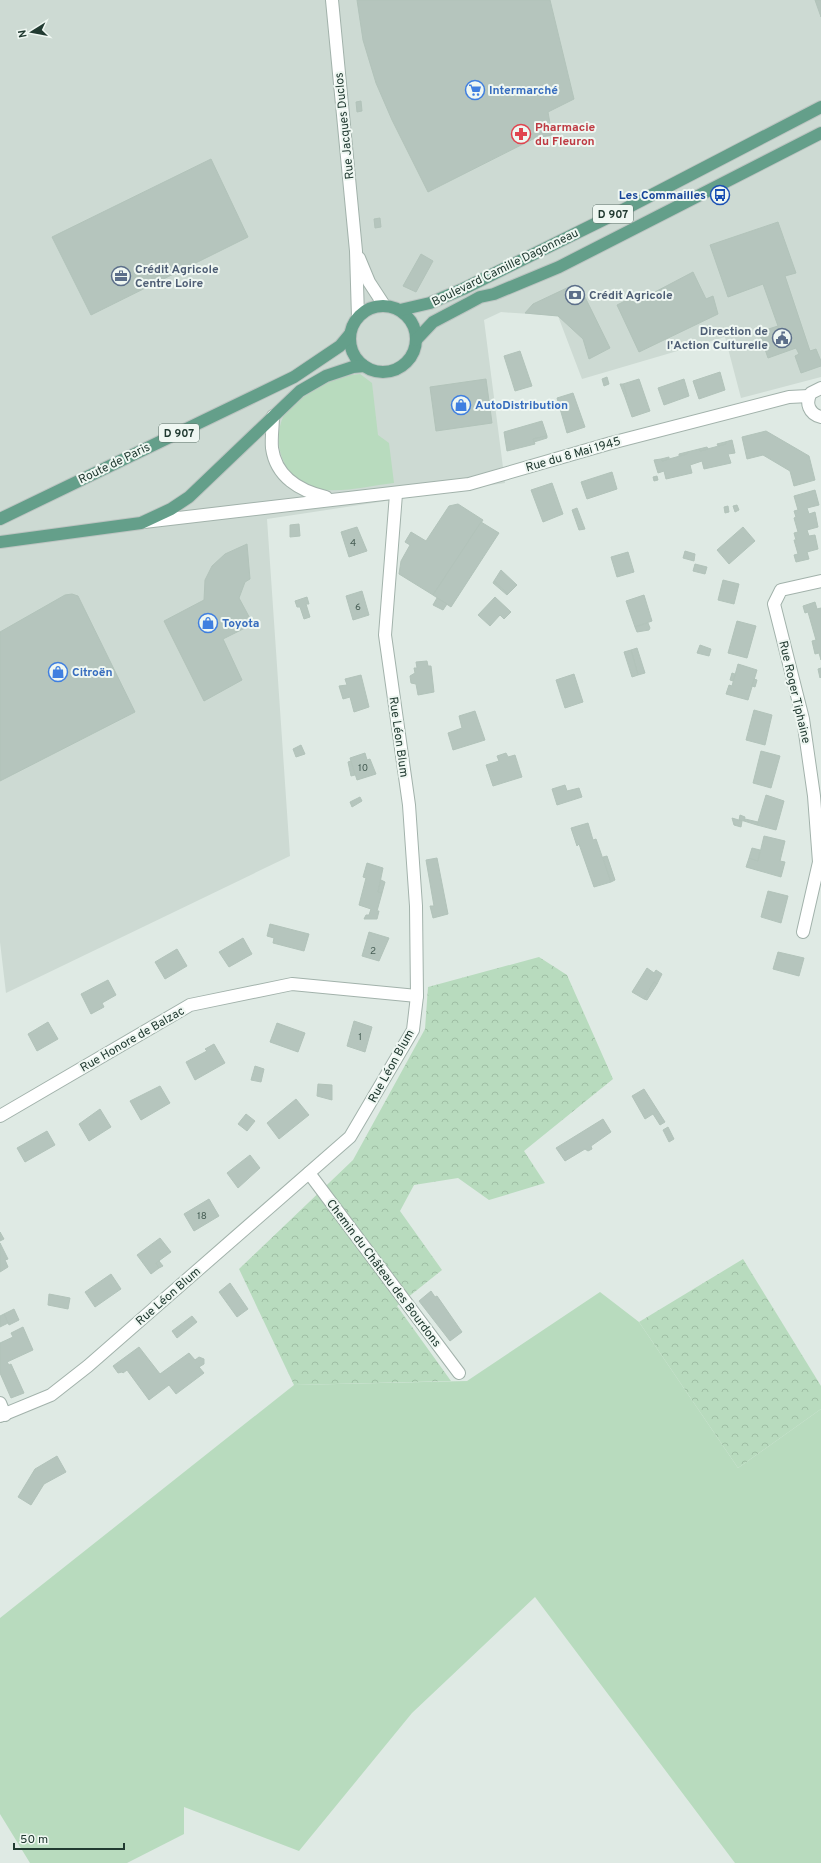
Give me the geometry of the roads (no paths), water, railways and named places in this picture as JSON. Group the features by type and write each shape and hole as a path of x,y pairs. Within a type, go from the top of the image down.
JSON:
{"main road":[{"name":"Boulevard Camille Dagonneau","path":"400,310 430,304 464,289 626,208 821,107"},
{"name":"Boulevard Camille Dagonneau","path":"416,340 433,322 480,297 494,294 559,267 821,133"},
{"path":"384,305 400,310 412,323 416,340 413,351 408,360 399,367 389,371 378,372 364,366 357,360 352,352 350,343 350,334 358,317 365,310 375,306 384,305"},
{"name":"Route de Paris","path":"0,519 294,377 340,346 350,334"},
{"path":"0,542 141,523 171,509 189,497 300,390 326,376 353,367 364,366"}],"street":[{"name":"Rue Jacques Duclos","path":"332,0 356,252 358,317"},
{"name":"Rue Jacques Duclos","path":"356,252 369,282 384,305"},
{"path":"821,388 814,390 809,396 808,407 814,415 821,417"},
{"name":"Rue du 8 Mai 1945","path":"335,499 396,494 470,484 611,443 789,397 809,396"},
{"path":"273,416 272,448 278,465 290,483 312,494 335,499"},
{"name":"Rue Léon Blum","path":"2,1416 50,1395 88,1366 350,1137 413,1030 417,996 416,906 409,805 385,635 396,494"},
{"path":"141,523 335,499"},
{"name":"Rue Roger Tiphaine","path":"803,932 820,862 814,796 803,719 774,604 781,590 821,581"},
{"name":"Rue Honore de Balzac","path":"0,1116 190,1005 292,984 417,996"},
{"name":"Chemin du Château des Bourdons","path":"309,1173 459,1373"},
{"path":"0,1403 2,1416"}],"place":[{"name":"Intermarché","path":"475,90"},
{"name":"Pharmacie du Fleuron","path":"521,134"},
{"name":"Les Commailles","path":"720,195"},
{"name":"Crédit Agricole Centre Loire","path":"121,276"},
{"name":"Crédit Agricole","path":"575,295"},
{"name":"Direction de l'Action Culturelle","path":"782,338"},
{"name":"AutoDistribution","path":"461,405"},
{"name":"Toyota","path":"208,623"},
{"name":"Citroën","path":"58,672"}]}
